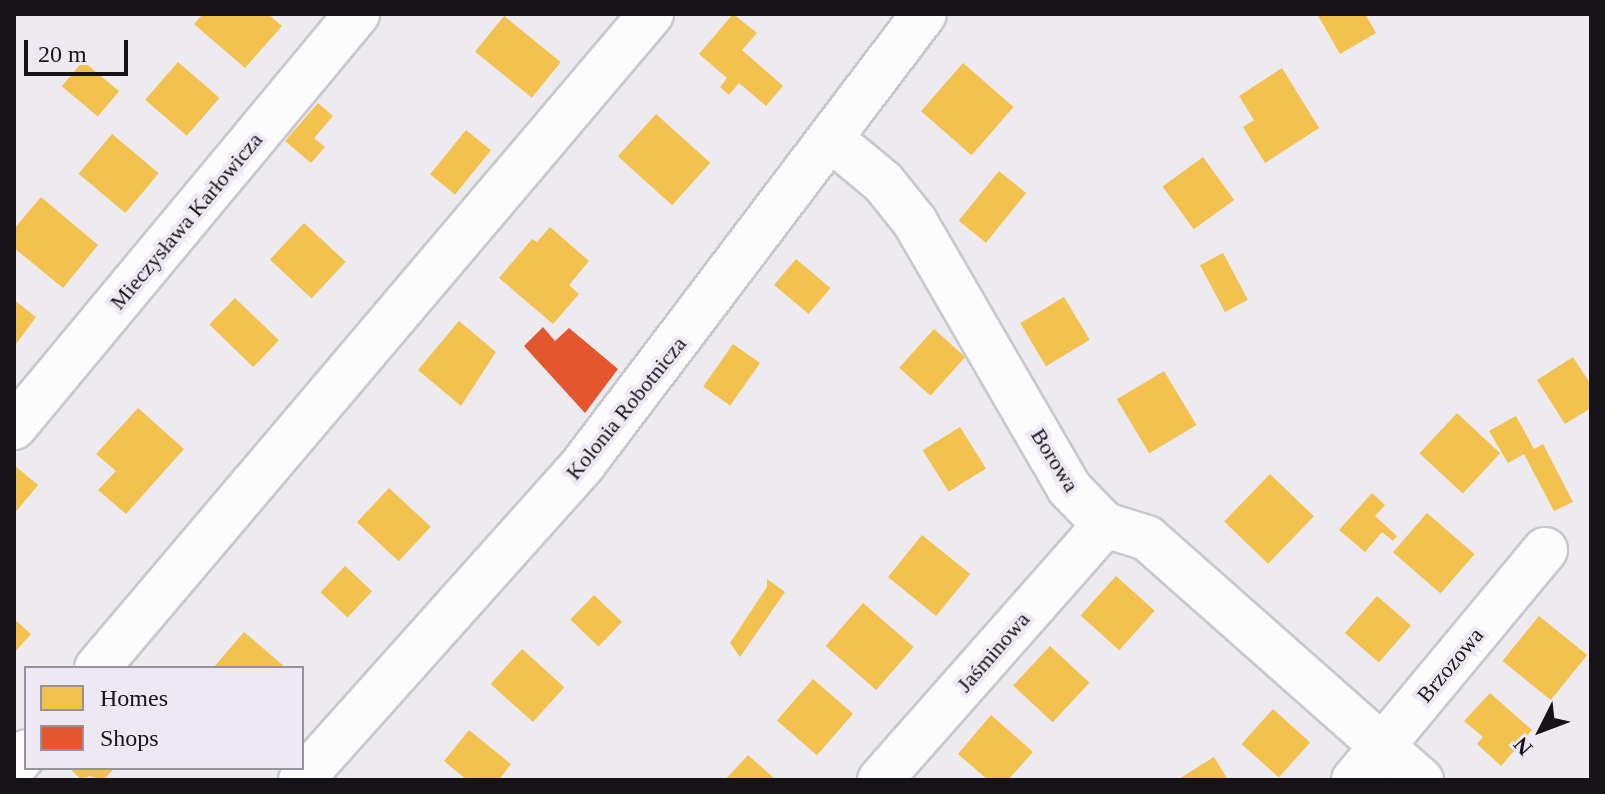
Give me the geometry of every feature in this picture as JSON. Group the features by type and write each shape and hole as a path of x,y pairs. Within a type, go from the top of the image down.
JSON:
{"street":[{"name":"Mieczysława Karłowicza","path":"14,427 357,14"},
{"path":"99,666 651,14"},
{"name":"Kolonia Robotnicza","path":"301,780 584,463 924,14"},
{"name":"Borowa","path":"831,139 883,182 908,211 1069,488 1105,525 1147,538 1421,780"},
{"name":"Jaśminowa","path":"880,780 1105,525"},
{"name":"Brzozowa","path":"1354,780 1545,550"}],"building: Homes":[{"path":"203,14 268,14 282,26 245,68 194,24"},
{"path":"733,14 757,33 742,50 783,86 766,106 739,83 729,95 720,87 727,78 699,54"},
{"path":"1317,14 1365,14 1376,33 1340,54"},
{"path":"504,16 561,62 532,98 475,52"},
{"path":"83,61 119,91 98,116 62,86"},
{"path":"178,62 220,98 187,136 145,100"},
{"path":"963,63 1014,107 972,155 921,111"},
{"path":"1282,68 1319,128 1265,163 1243,127 1254,120 1239,96"},
{"path":"318,103 333,116 314,138 325,147 311,163 285,141"},
{"path":"656,114 710,163 672,205 618,156"},
{"path":"466,130 491,150 455,194 430,174"},
{"path":"112,134 159,173 125,213 79,174"},
{"path":"1203,157 1234,200 1194,229 1163,186"},
{"path":"999,171 1026,193 986,243 959,221"},
{"path":"41,197 98,245 63,288 14,248 14,229"},
{"path":"304,223 346,262 312,298 270,260"},
{"path":"550,227 589,261 569,285 579,294 553,324 499,278 532,239 537,242"},
{"path":"1223,253 1248,300 1225,312 1200,265"},
{"path":"796,259 830,288 809,314 774,285"},
{"path":"1064,297 1090,340 1046,366 1020,323"},
{"path":"235,298 279,340 253,367 209,325"},
{"path":"14,300 36,317 14,347"},
{"path":"459,321 496,352 461,406 418,370"},
{"path":"934,329 965,357 930,396 899,368"},
{"path":"733,344 760,363 730,406 703,387"},
{"path":"1573,357 1591,385 1591,408 1565,424 1537,380"},
{"path":"1164,371 1196,425 1149,453 1117,399"},
{"path":"138,408 184,449 126,514 98,490 116,471 96,454"},
{"path":"1457,413 1500,453 1463,493 1419,453"},
{"path":"1516,416 1534,449 1543,444 1573,502 1554,511 1524,454 1508,463 1489,431"},
{"path":"960,427 986,469 949,492 923,450"},
{"path":"14,465 38,485 14,514"},
{"path":"1270,474 1314,516 1268,564 1224,521"},
{"path":"389,488 431,527 399,561 357,522"},
{"path":"1372,493 1385,505 1375,516 1397,536 1393,541 1382,532 1365,552 1339,530"},
{"path":"1427,513 1475,554 1440,594 1393,552"},
{"path":"922,535 970,574 936,616 888,577"},
{"path":"345,566 372,591 348,618 320,592"},
{"path":"1116,576 1155,611 1119,650 1081,615"},
{"path":"767,579 785,592 740,657 730,643 767,587"},
{"path":"594,595 622,622 598,647 570,619"},
{"path":"1377,596 1411,626 1379,663 1345,633"},
{"path":"863,603 914,647 876,690 826,646"},
{"path":"1539,616 1587,655 1551,700 1502,661"},
{"path":"14,619 31,634 14,653"},
{"path":"244,632 284,666 215,666"},
{"path":"1050,646 1089,683 1053,722 1013,685"},
{"path":"522,649 564,687 533,722 491,684"},
{"path":"813,679 853,714 817,755 777,721"},
{"path":"1490,693 1532,730 1501,766 1477,744 1483,737 1464,721"},
{"path":"1273,709 1310,742 1279,777 1242,744"},
{"path":"991,715 1033,752 1008,780 988,780 958,754"},
{"path":"469,730 511,764 499,780 467,780 444,761"},
{"path":"748,755 776,780 725,780"},
{"path":"1214,757 1228,780 1177,780"},
{"path":"71,770 113,770 103,780 89,776 82,780"}],"building: Shops":[{"path":"543,327 555,341 569,328 618,369 585,413 524,346"}]}
